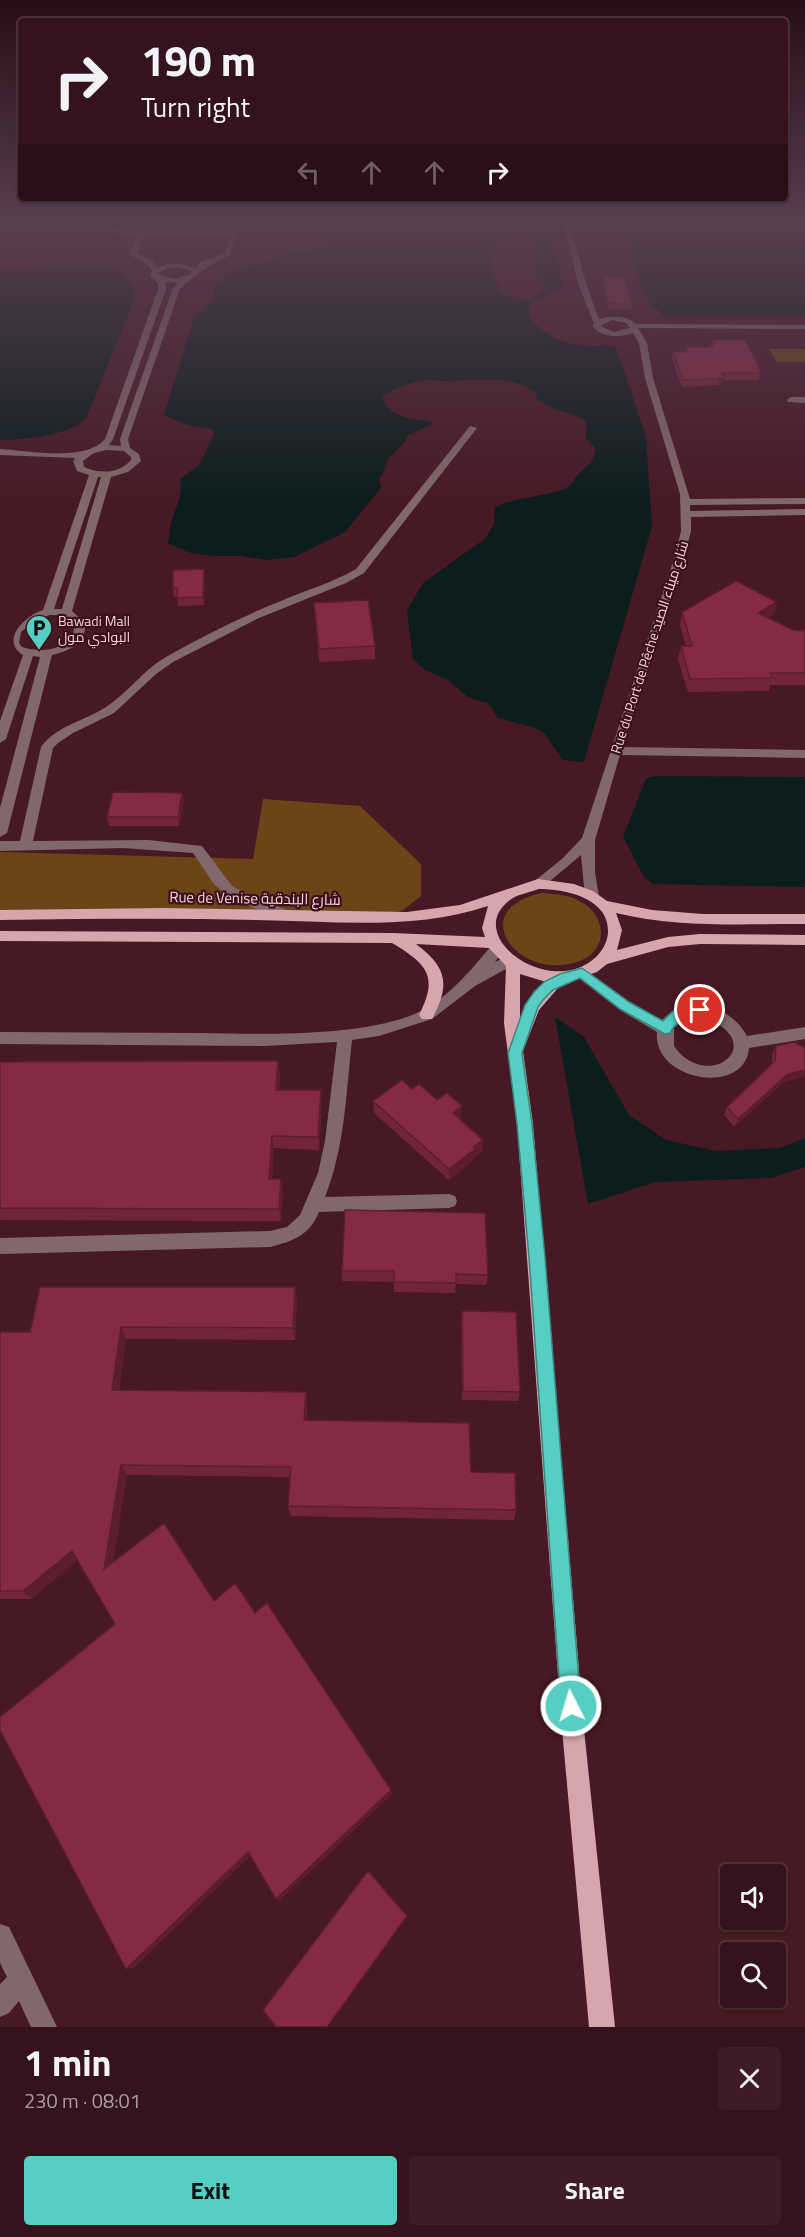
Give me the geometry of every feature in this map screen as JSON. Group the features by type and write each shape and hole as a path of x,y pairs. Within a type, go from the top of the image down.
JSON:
{"main road":[{"path":"564,977 538,974 510,962 494,946 490,920 495,906 506,896 521,888 538,884 557,884 576,889 597,901 641,915 682,919 805,919"},
{"name":"Rue de Venise شارع البندقية","path":"0,915 282,914 407,917 461,910 506,896"},
{"path":"515,1053 532,1005 548,986 564,977 582,973 611,951 615,941 612,919 597,901"},
{"path":"0,936 393,938 494,946"},
{"path":"393,938 417,952 433,971 437,993 427,1015"},
{"path":"604,958 668,942 700,939 805,939"},
{"path":"510,962 515,1053 525,1124 534,1224 573,1729 602,2027"}],"street":[{"path":"102,448 109,439 152,316"},
{"path":"126,449 124,439 167,316"},
{"path":"594,316 598,329 618,334 644,349"},
{"path":"610,316 628,321 634,327"},
{"path":"597,323 607,319 618,319"},
{"path":"618,334 634,327 805,327"},
{"name":"Rue du Port de Pêche شارع ميناء الصيد","path":"597,901 588,872 588,840 615,751 680,559 686,531 686,494 649,378 641,338 634,327"},
{"path":"791,400 805,400"},
{"path":"24,847 47,747 52,741 65,731 93,720 113,708 142,678 169,660 283,603 360,571 473,428"},
{"path":"0,452 81,456 102,448 126,449 136,456 132,466 126,470 94,474 81,469 78,465 81,456"},
{"path":"48,612 94,474"},
{"path":"66,612 107,474"},
{"path":"686,508 805,501"},
{"path":"686,508 805,512"},
{"path":"48,612 66,612 81,624 82,633 69,645 48,653 29,653 18,650 11,644 5,632 26,618 48,612"},
{"path":"0,739 29,653"},
{"path":"0,833 48,653"},
{"path":"615,751 805,754"},
{"name":"Rue du Port de Pêche شارع ميناء الصيد","path":"538,884 568,861 588,840"},
{"path":"0,846 24,847 78,843 174,845 197,849 210,864 222,885 247,900 282,914"},
{"path":"470,982 494,946"},
{"path":"0,1038 265,1040 345,1035 379,1030 427,1015 470,982 510,962"},
{"path":"582,973 624,1006 665,1029"},
{"path":"688,1011 712,1013 733,1025 743,1043 742,1054 736,1063 727,1069 700,1072 687,1067 671,1055 664,1039 665,1029 670,1021 688,1011"},
{"path":"743,1043 805,1033"},
{"path":"0,1246 270,1239 292,1233 307,1220 327,1173 333,1141 345,1035"},
{"path":"314,1205 449,1202"},
{"path":"0,1936 44,2027"},
{"path":"0,2004 21,1978"}],"shaded area":[{"path":"0,316 128,316 86,419 78,425 57,433 33,438 0,440"},
{"path":"530,316 537,326 549,335 567,343 616,347 646,437 652,526 584,762 563,760 544,733 536,728 498,718 489,704 468,697 448,680 425,670 413,659 407,610 423,583 486,538 495,522 494,509 507,502 549,494 571,484 590,463 596,449 585,437 586,421 542,402 536,398 537,394 527,387 504,380 425,380 406,385 382,398 392,411 404,417 433,422 408,435 404,443 387,460 386,468 379,478 381,488 345,532 294,557 267,560 191,553 167,543 180,497 180,479 199,465 214,435 212,429 186,425 164,415 194,317"},
{"path":"663,316 805,316 805,316"},
{"path":"769,349 805,349 805,362 776,362"},
{"path":"656,776 805,777 805,887 653,884 644,877 623,837 646,778"},
{"path":"263,799 360,806 421,864 421,896 403,910 373,921 0,912 0,852 253,859"},
{"path":"542,893 570,897 593,911 601,934 600,942 590,955 582,960 560,965 539,963 522,955 509,943 503,929 506,914 518,902"},
{"path":"555,1017 584,1037 629,1115 666,1140 716,1151 780,1148 805,1138 805,1167 771,1178 655,1182 588,1204"}],"building":[{"path":"712,340 745,340 760,368 758,368 760,373 722,373 724,377 719,379 683,380 673,352 688,352 686,347 713,347"},
{"path":"204,569 203,597 177,598 177,588 173,588 173,570"},
{"path":"736,581 777,602 758,613 793,630 805,631 805,673 770,673 772,678 690,679 681,646 692,646 682,612"},
{"path":"368,600 375,646 319,649 314,603"},
{"path":"113,792 182,793 178,817 107,817"},
{"path":"794,1042 805,1048 805,1070 788,1074 738,1119 727,1107 775,1061 776,1046"},
{"path":"278,1061 276,1090 321,1090 318,1137 272,1136 269,1179 281,1179 279,1209 0,1208 0,1062"},
{"path":"402,1080 412,1089 419,1084 437,1100 447,1093 462,1106 453,1113 483,1140 449,1169 373,1101"},
{"path":"345,1210 485,1213 488,1275 456,1274 456,1283 394,1282 394,1271 342,1271"},
{"path":"40,1287 295,1287 293,1328 121,1327 112,1390 306,1392 304,1420 469,1423 471,1472 515,1473 516,1510 288,1506 291,1467 121,1465 104,1569 164,1523 214,1601 235,1583 255,1613 267,1603 391,1790 276,1899 248,1852 126,1969 0,1730 0,1717 115,1624 72,1551 23,1591 0,1591 0,1332 30,1332"},
{"path":"462,1311 516,1312 520,1392 463,1391"},
{"path":"368,1871 407,1916 327,2027 276,2027 263,2010"}],"place":[{"name":"Bawadi Mall البوادي مول","path":"39,651"}],"route":[{"path":"571,1706 537,1257 525,1124 515,1053 532,1005 548,986 564,977 582,973 624,1006 665,1029 678,1015 700,1010"}]}
